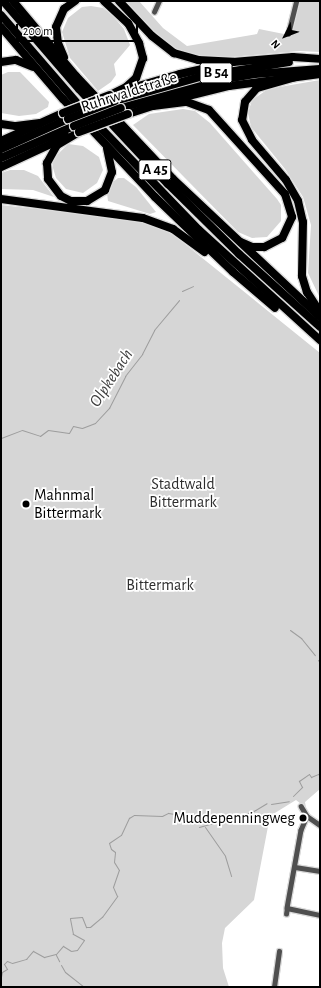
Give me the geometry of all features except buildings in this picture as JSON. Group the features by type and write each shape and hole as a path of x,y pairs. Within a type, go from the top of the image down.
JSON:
{"highway":[{"name":"A 45","path":"3,1 79,89 168,184 240,254 320,327"},
{"path":"13,1 76,76 141,146 228,233 320,317"},
{"path":"75,1 60,15 56,35 61,51 76,76"},
{"path":"104,1 128,23 139,43 143,58 136,78 113,98"},
{"path":"119,1 152,36 174,53 198,60 233,62"},
{"name":"A 45","path":"1,15 90,117 160,191 303,326 320,340"},
{"path":"1,27 43,76 99,137 233,272"},
{"path":"1,124 16,126 68,119 113,98 166,78 233,62 288,57 320,59"},
{"name":"B 54","path":"113,98 223,72 320,59"},
{"path":"1,62 26,63 43,76"},
{"name":"Ruhrwaldstraße","path":"1,158 68,119 121,108 226,79 254,74 320,69"},
{"path":"1,167 79,132 153,106 229,86 320,74"},
{"path":"296,77 257,88 245,102 242,120 252,140 286,180 298,201 303,222 302,276 307,292 320,313"},
{"path":"153,106 187,102 209,110 286,194 292,217 287,232 279,241 264,247 252,247 228,233"},
{"name":"B 54","path":"1,149 68,119"},
{"path":"1,141 40,123"},
{"path":"79,132 57,145 47,163 48,179 53,189 72,201 82,202 96,198 110,181 111,159 99,137"},
{"path":"1,199 127,215 154,221 181,234 233,272 278,310 303,326"}],"street":[{"path":"154,12 159,1"},
{"path":"288,34 296,1"},
{"path":"301,806 307,816 320,826"},
{"path":"286,914 301,830 307,816"},
{"path":"295,866 320,871"},
{"path":"287,908 320,915"},
{"path":"274,987 279,951"}],"green space":[{"path":"124,1 139,1 163,28 187,46 257,34 259,29 289,35 298,1 320,1 320,52 300,51 230,57 192,56 179,51 158,37"},
{"path":"91,6 103,8 113,16 124,29 130,45 114,64 116,75 111,82 98,91 70,58 62,32 68,18 82,7"},
{"path":"8,72 20,72 49,102 48,107 36,114 19,116 1,113 1,75"},
{"path":"320,80 320,298 308,273 311,225 303,197 285,169 251,127 248,113 252,100 268,89"},
{"path":"183,109 195,111 210,123 281,205 281,221 267,237 252,238 238,232 133,125 149,114"},
{"path":"68,144 83,146 99,157 103,170 97,183 83,193 66,189 56,178 53,168 53,159"},
{"path":"10,170 24,170 38,176 54,197 33,190 1,189 1,173"},
{"path":"118,178 124,178 136,187 156,212 150,214 108,201 107,193 113,182"},
{"name":"Stadtwald Bittermark","path":"1,205 102,216 143,223 170,232 320,353 320,789 305,802 306,808 296,800 270,816 254,900 225,928 222,943 223,968 229,987 1,987"}],"waterway":[{"name":"Olpkebach","path":"182,291 193,286"},
{"name":"Olpkebach","path":"1,438 22,430 40,436 48,430 69,433 73,426 82,428 95,423 109,408 125,376 142,354 154,330 179,300"},
{"path":"290,630 301,638 315,655"},
{"path":"293,796 302,787 299,781 309,774 311,777 318,774 320,776"},
{"path":"271,804 289,801"},
{"path":"199,827 252,812 267,803"},
{"path":"1,977 2,972 7,969 4,964 7,961 12,963 26,959 33,951 44,957 56,954 63,946 71,951 77,950 84,940 73,934 70,918 82,917 86,927 90,927 102,917 117,896 113,887 119,870 114,862 115,852 111,849 109,843 121,835 129,818 134,815 162,816 168,813 189,816 195,822"},
{"path":"205,827 225,856 231,876"},
{"path":"56,955 59,961"},
{"path":"61,965 65,972 84,987"}],"place":[{"name":"Mahnmal Bittermark","path":"26,504"},
{"name":"Muddepenningweg","path":"303,818"}],"park label":[{"name":"Bittermark","path":"160,585"}]}
